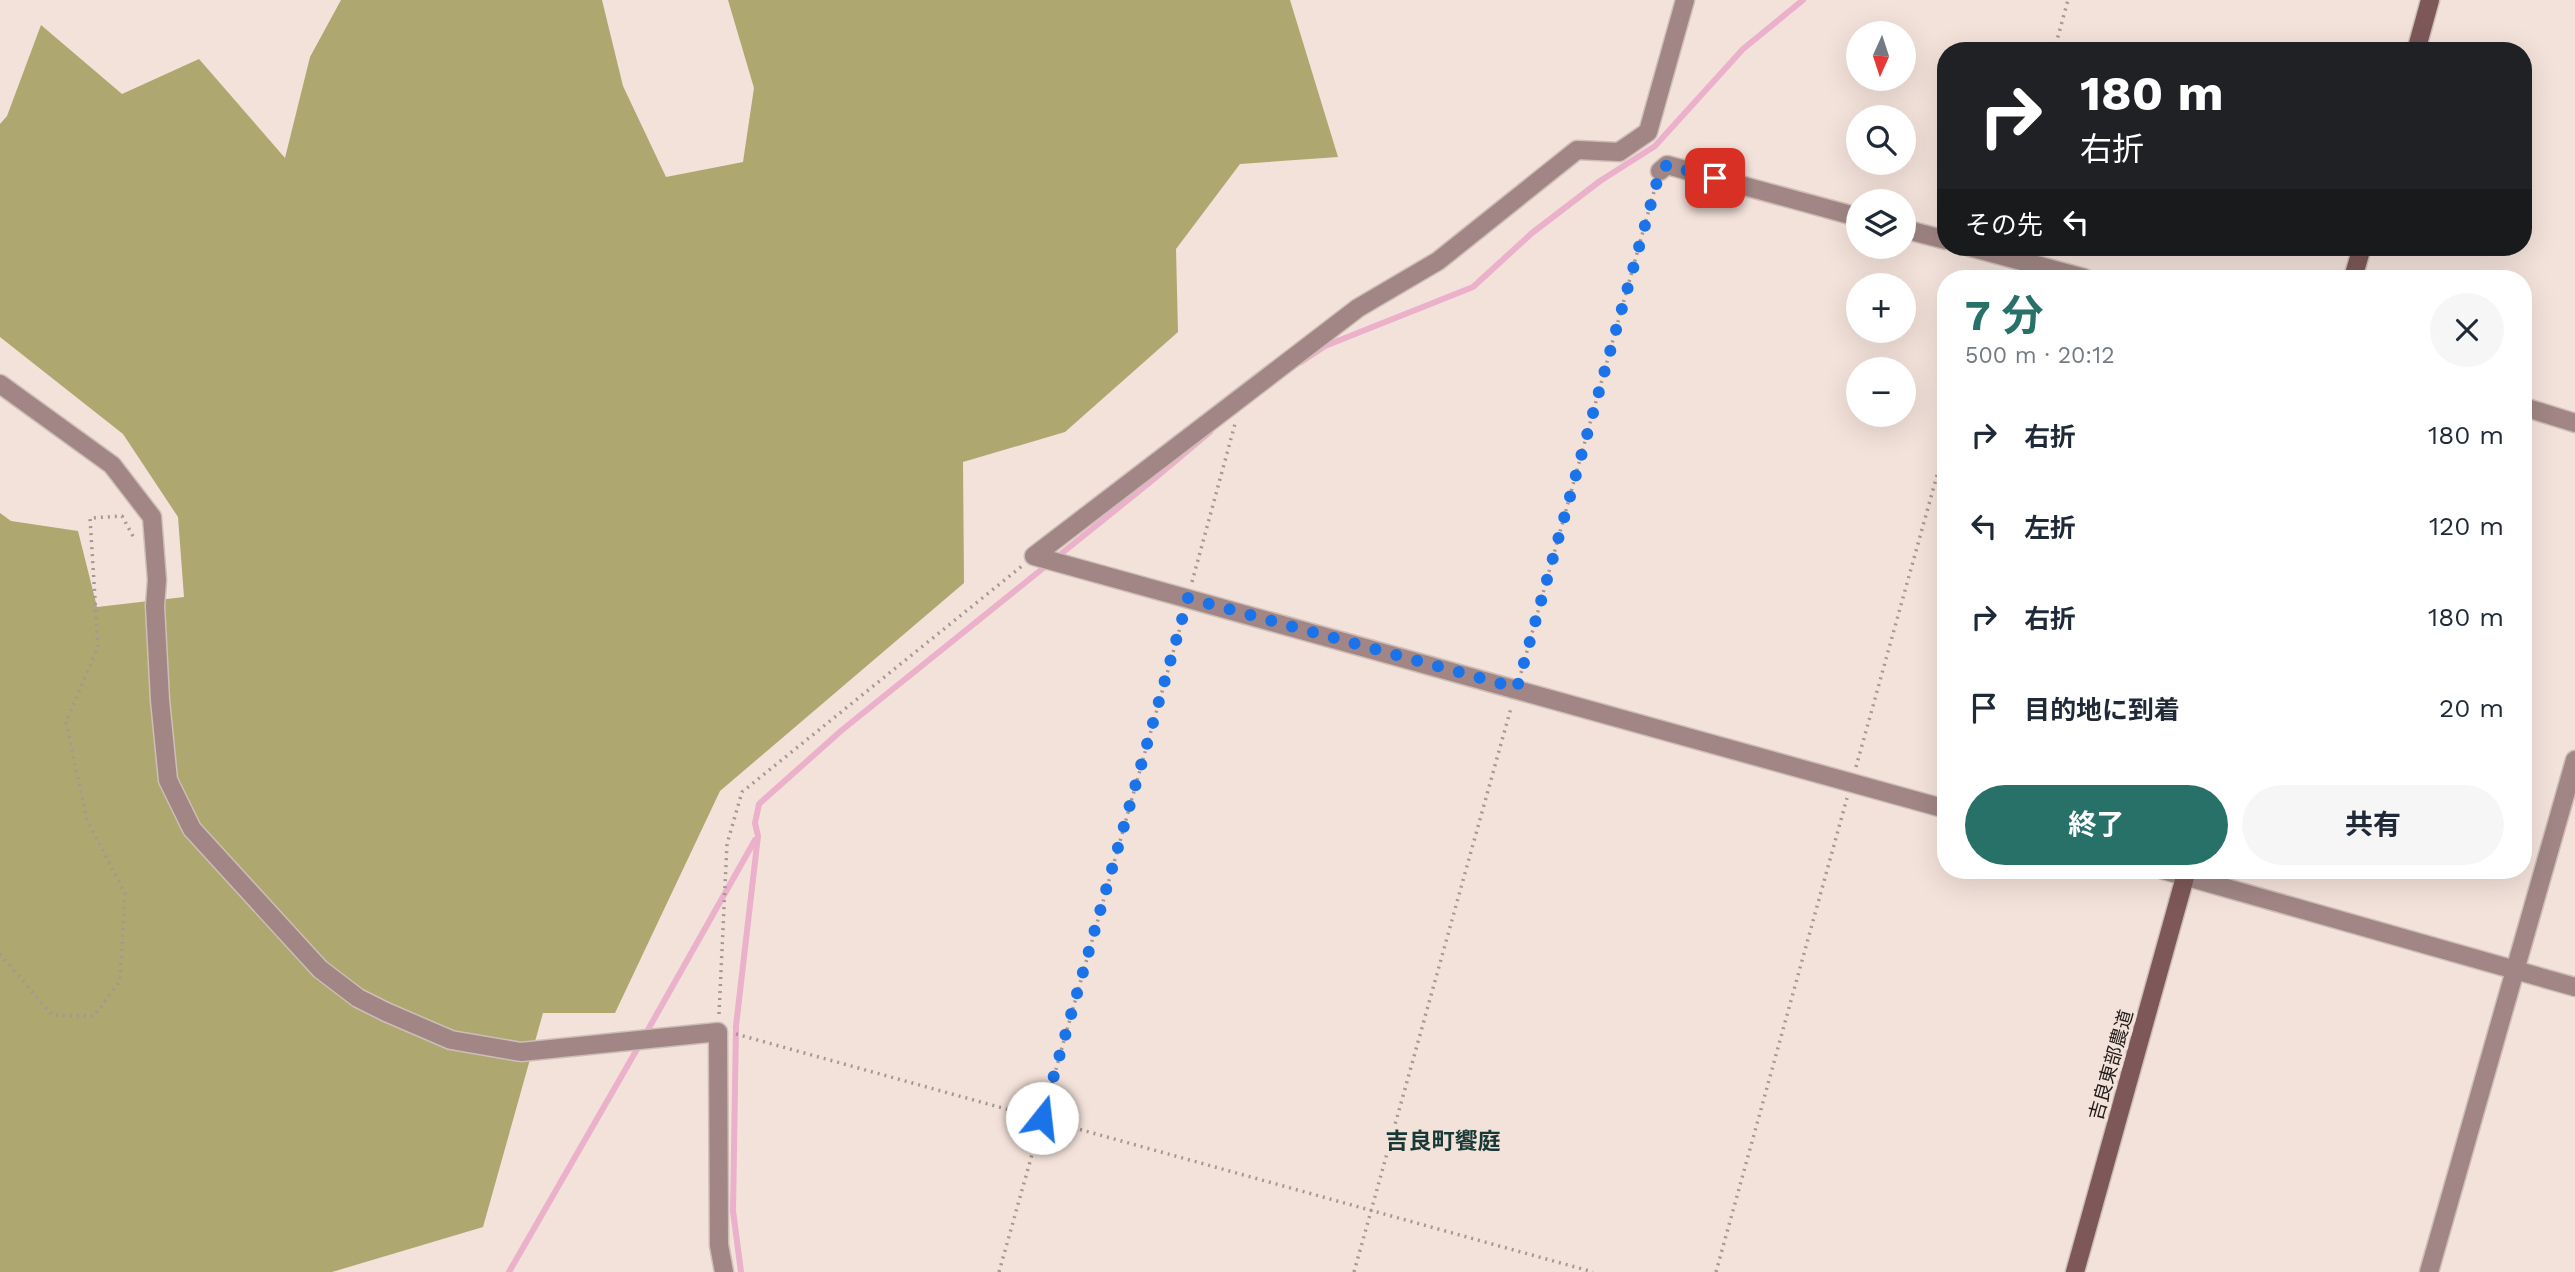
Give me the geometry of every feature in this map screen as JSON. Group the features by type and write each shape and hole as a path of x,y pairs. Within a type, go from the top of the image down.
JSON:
{"street":[{"path":"1034,556 1358,309 1438,261 1577,150 1619,152 1648,132 1685,0"},
{"path":"2418,42 2430,0"},
{"path":"1660,171 1667,165 1846,214"},
{"path":"1916,232 1937,238"},
{"path":"2003,256 2055,270"},
{"path":"0,384 112,465 152,517 158,580 155,606 159,687 168,780 192,830 320,969 358,998 386,1013 451,1040 521,1052 718,1032 719,1245 724,1272"},
{"path":"2532,410 2575,423"},
{"path":"1034,556 1937,806"},
{"path":"2429,1272 2575,760"},
{"name":"吉良東部農道","path":"2075,1272 2184,879"},
{"path":"2206,879 2575,987"}],"path":[{"path":"2056,42 2068,0"},
{"path":"1354,1272 1660,171"},
{"path":"999,1272 1243,395"},
{"path":"1716,1272 1937,475"},
{"path":"0,954 52,1015 94,1016 120,981 125,894 87,820 66,722 98,647 90,518 122,516 140,548"},
{"path":"1034,556 742,792 727,844 718,1032 743,1035 1593,1272"}],"shaded area":[{"path":"341,0 602,0 623,86 666,177 743,162 754,88 728,0 1290,0 1338,157 1240,164 1176,249 1178,332 1065,432 963,462 964,583 720,791 615,1013 543,1013 483,1227 332,1272 0,1272 0,513 11,521 78,531 97,607 184,597 178,517 123,434 0,337 0,124 7,116 41,25 122,94 199,59 285,158 310,57"}],"waterway":[{"path":"1301,362 1325,346 1473,287 1532,233 1600,181 1655,146 1743,49 1803,0"},
{"path":"741,1272 733,1211 736,1026 758,836 755,823 759,804 842,730 1210,432"},
{"path":"645,1035 755,840"},
{"path":"509,1272 640,1044"}],"district":[{"name":"吉良町饗庭","path":"1443,1141"}],"route":[{"path":"1042,1118 1188,598 1517,688 1660,171 1667,165 1715,178"}]}
